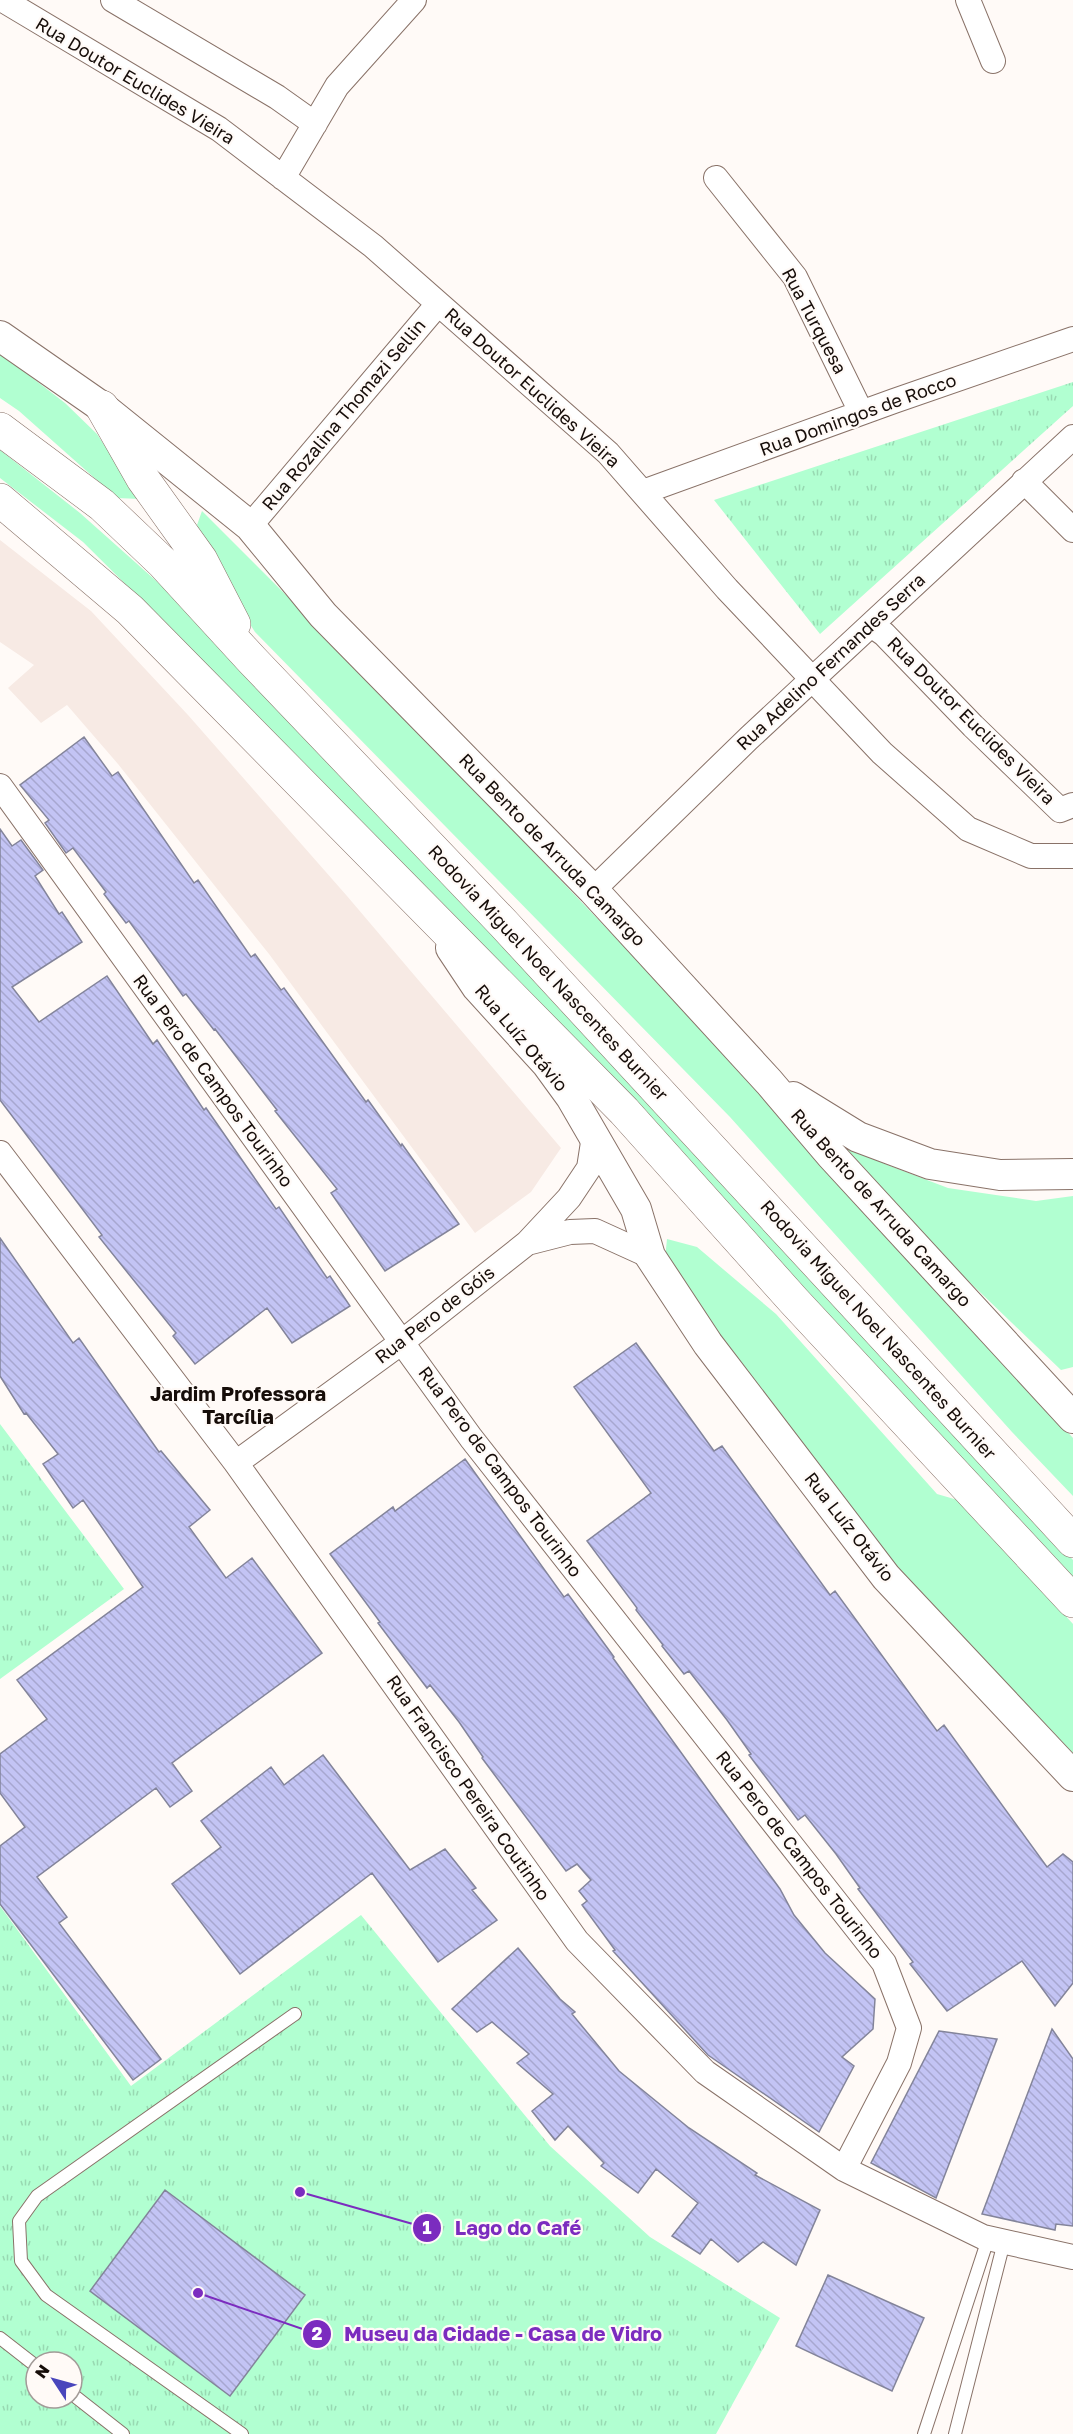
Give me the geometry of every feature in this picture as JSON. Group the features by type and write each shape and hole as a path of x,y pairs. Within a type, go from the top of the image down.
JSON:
{"highway":[{"path":"102,407 143,479 201,560 252,660"},
{"name":"Rodovia Miguel Noel Nascentes Burnier","path":"0,429 102,505 164,563 252,660 503,923 1073,1541"},
{"path":"0,500 130,610 624,1111 794,1301 1073,1600"}],"street":[{"name":"Rua Doutor Euclides Vieira","path":"3,0 219,129 373,246 608,453 727,589 882,753 968,829 1031,856 1073,855"},
{"path":"113,0 277,97 315,124"},
{"path":"283,178 337,86 414,0"},
{"path":"968,0 993,61"},
{"name":"Rua Turquesa","path":"716,178 795,277 861,412"},
{"name":"Rua Rozalina Thomazi Sellin","path":"250,526 438,304"},
{"name":"Rua Bento de Arruda Camargo","path":"0,336 102,407 250,526 323,615 593,890 769,1082 839,1164 1070,1409"},
{"name":"Rua Domingos de Rocco","path":"643,492 861,412 1073,339"},
{"name":"Rua Adelino Fernandes Serra","path":"593,890 812,679 1073,437"},
{"path":"1024,481 1073,530"},
{"name":"Rua Doutor Euclides Vieira","path":"871,625 884,634 973,726 1060,810 1073,805"},
{"name":"Rua Pero de Campos Tourinho","path":"0,786 478,1448 884,1963 909,2028 899,2063 844,2169"},
{"name":"Rua Luíz Otávio","path":"434,920 477,987 547,1065 571,1097 636,1209 650,1256 708,1344 886,1577 1073,1776"},
{"path":"769,1082 858,1137 930,1164 1000,1175 1073,1174"},
{"name":"Rua Pero de Góis","path":"236,1463 402,1342 527,1242 569,1198 589,1168 594,1136"},
{"name":"Rua Francisco Pereira Coutinho","path":"0,1153 236,1463 577,1941 705,2072 844,2169 996,2241 1073,2257"},
{"path":"527,1242 570,1232 595,1231 650,1256"}],"lane":[{"path":"242,2434 46,2295 21,2260 19,2221 37,2196 295,2014"},
{"path":"924,2434 996,2241"},
{"path":"955,2434 996,2241"},
{"path":"0,2338 24,2357"},
{"path":"84,2403 123,2434"}],"shaded area":[{"path":"0,540 91,611 188,715 347,896 561,1148 531,1192 475,1233 269,954 118,764 67,705 41,723 8,688 34,665 0,642"}],"green space":[{"path":"0,353 65,403 97,434 140,499 117,498 19,411 0,398"},
{"path":"1073,382 1073,406 820,634 714,500"},
{"path":"0,450 80,513 172,595 436,871 1073,1560 1073,1585 449,914 263,721 83,542 0,478"},
{"path":"202,511 323,632 702,1028 1073,1438 1073,1496 1012,1432 730,1117 255,632 220,577 197,525"},
{"path":"813,1125 885,1164 948,1188 1036,1201 1073,1196 1073,1367 1061,1370 932,1246"},
{"path":"667,1239 697,1247 776,1314 937,1494 961,1501 1073,1624 1073,1753 905,1576 802,1449 665,1259"},
{"path":"0,1424 124,1589 0,1679"},
{"path":"0,1906 131,2086 361,1915 550,2146 650,2237 780,2318 716,2434 0,2434"}],"building":[{"path":"84,737 112,776 118,772 194,883 198,880 251,957 255,954 281,990 284,988 366,1102 368,1100 401,1146 402,1144 459,1224 385,1271 331,1193 337,1189 275,1111 277,1110 215,1029 186,994 183,996 129,921 126,923 73,848 66,853 45,823 49,820 20,785"},
{"path":"0,829 12,846 21,840 43,870 35,876 59,914 62,912 82,942 12,987 39,1022 107,976 153,1044 157,1040 204,1110 206,1108 276,1209 279,1207 327,1278 330,1276 350,1306 292,1343 267,1308 195,1364 173,1336 176,1333 99,1237 102,1235 0,1100"},
{"path":"0,1238 73,1343 79,1338 159,1452 161,1451 210,1510 189,1527 226,1578 252,1558 322,1653 172,1763 192,1791 170,1807 156,1788 37,1877 67,1917 59,1923 161,2059 133,2080 0,1904 0,1846 25,1827 0,1793 0,1754 47,1719 17,1680 143,1587 83,1500 73,1508 43,1464 58,1454 26,1413 24,1414 0,1376"},
{"path":"636,1343 714,1451 722,1446 830,1595 835,1591 937,1731 944,1725 1047,1867 1063,1854 1073,1862 1073,1983 1055,2006 1022,1961 947,2011 910,1964 913,1962 858,1889 860,1888 836,1854 805,1815 798,1820 749,1755 751,1754 727,1720 689,1671 684,1674 662,1646 587,1541 651,1493 574,1387"},
{"path":"465,1459 564,1597 568,1594 614,1657 780,1889 794,1915 825,1953 875,1999 873,2029 842,2057 854,2066 819,2132 708,2055 613,1951 615,1950 582,1905 587,1901 579,1891 591,1880 577,1864 566,1871 482,1758 459,1722 430,1685 427,1688 330,1554 393,1507 395,1511"},
{"path":"323,1755 410,1870 445,1849 476,1888 472,1890 497,1920 438,1962 372,1873 240,1974 172,1884 221,1847 201,1821 271,1767 284,1785"},
{"path":"518,1948 560,1999 575,2012 572,2014 619,2071 689,2128 757,2173 755,2175 820,2210 796,2265 763,2242 738,2262 711,2239 700,2254 672,2236 698,2203 656,2169 638,2193 601,2166 604,2163 568,2126 555,2140 532,2111 553,2094 517,2063 529,2054 492,2022 477,2032 452,2009"},
{"path":"1052,2029 1073,2059 1073,2226 1056,2224 1055,2230 982,2214"},
{"path":"939,2031 997,2039 936,2198 871,2163"},
{"path":"165,2190 305,2295 230,2396 90,2291"},
{"path":"828,2275 924,2318 892,2391 796,2346"}],"place":[{"name":"Lago do Café","path":"300,2192"},
{"name":"Museu da Cidade - Casa de Vidro","path":"198,2293"}],"district":[{"name":"Jardim Professora Tarcília","path":"238,1406"}]}
